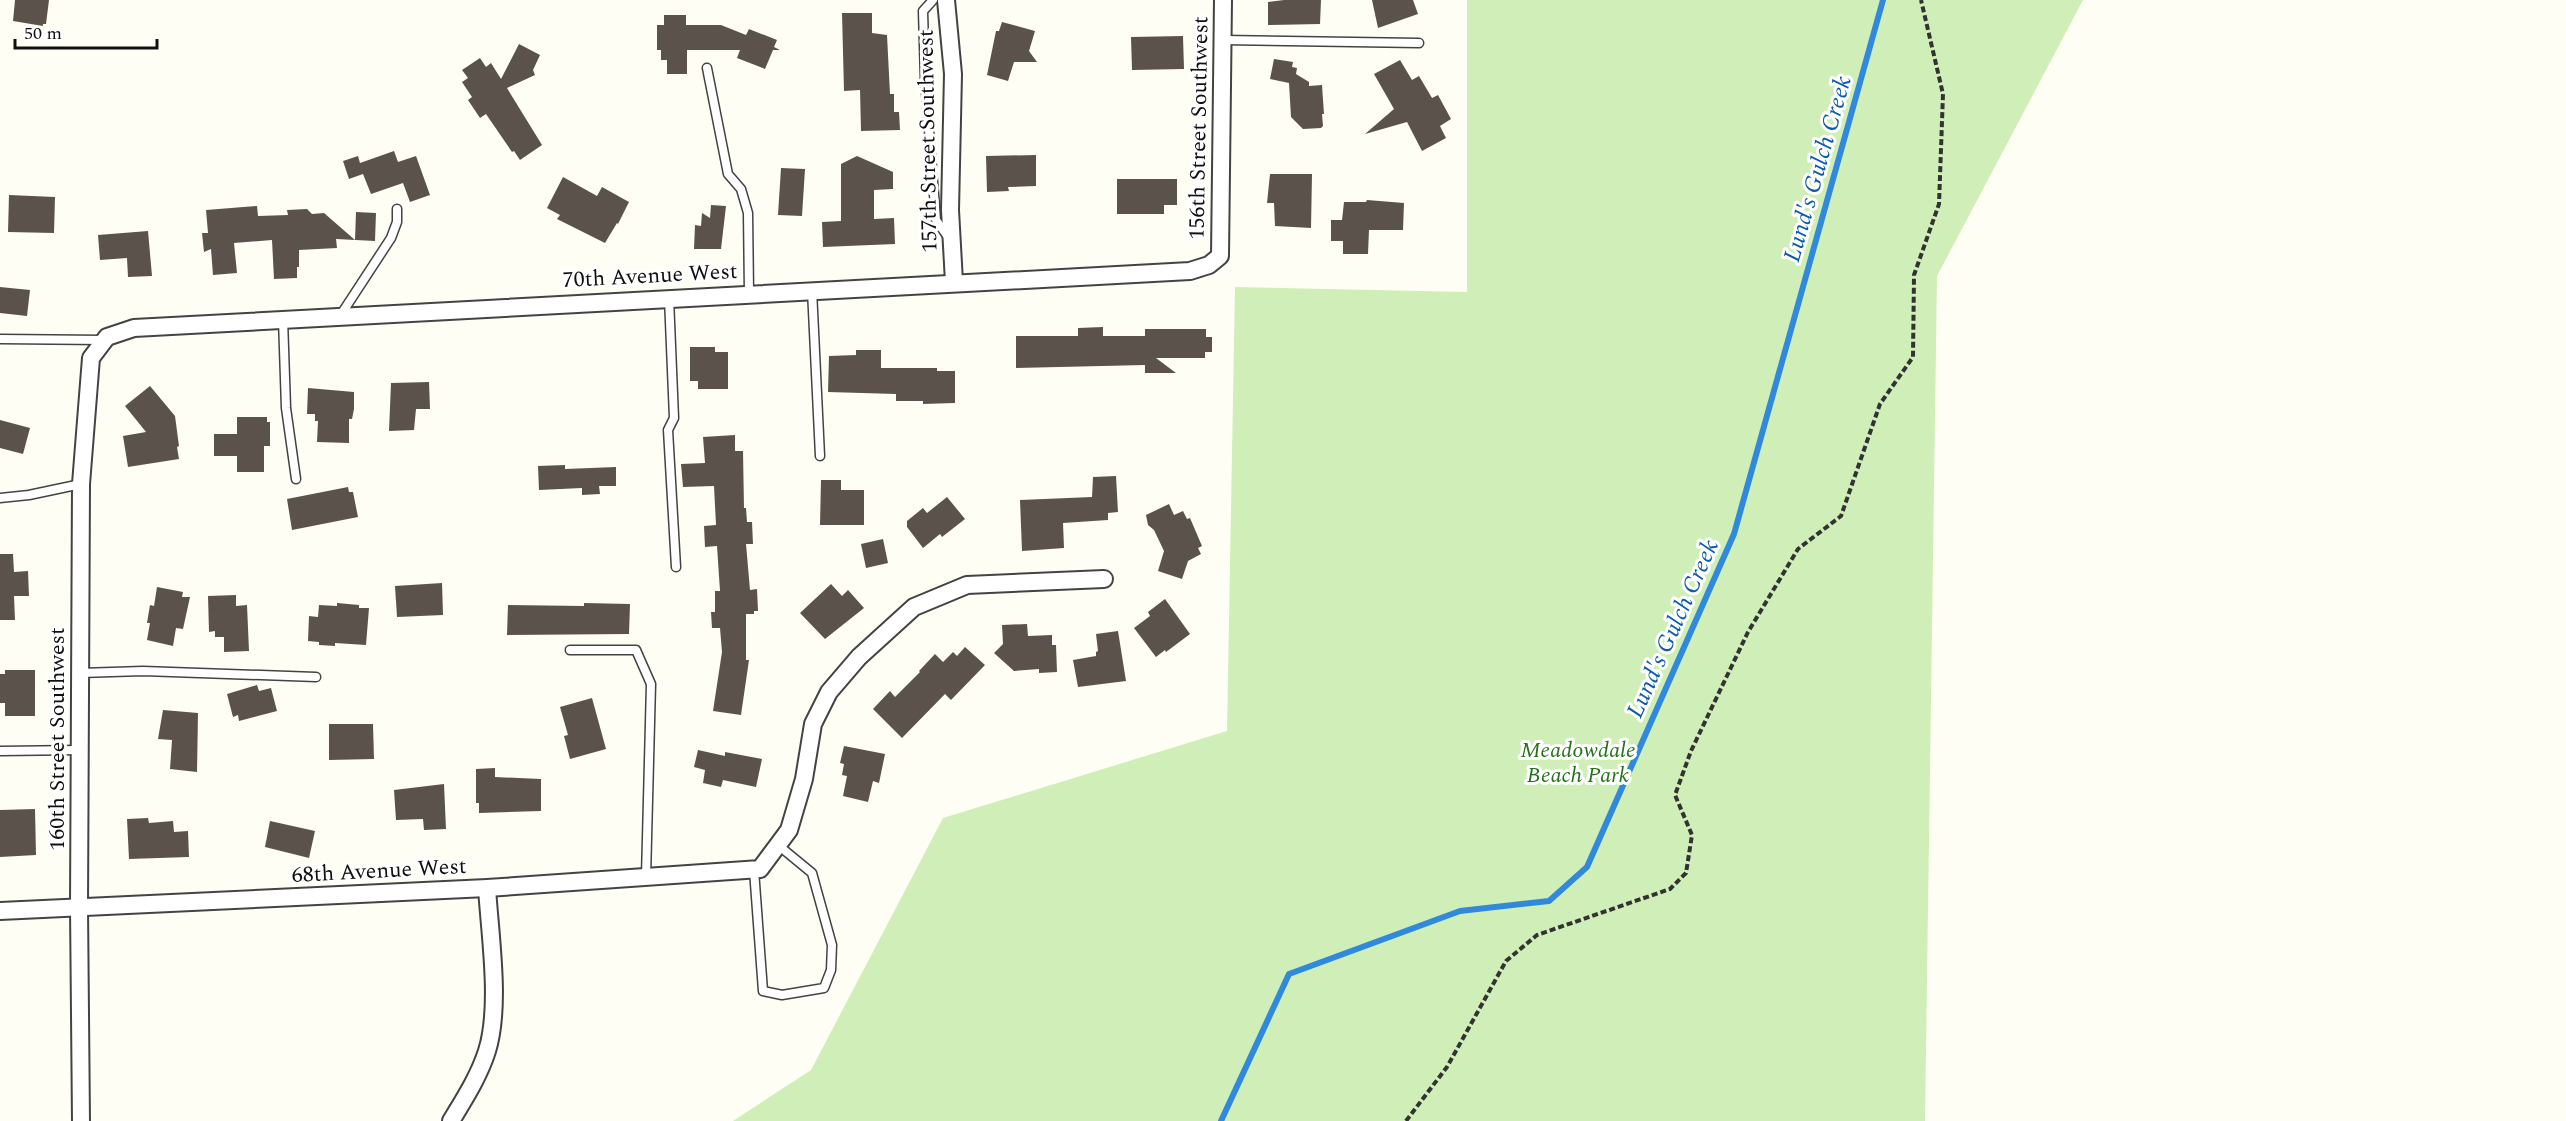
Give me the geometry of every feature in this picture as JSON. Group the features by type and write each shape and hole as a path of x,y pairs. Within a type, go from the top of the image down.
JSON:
{"street":[{"name":"157th Street Southwest","path":"946,0 953,74 950,210 954,282"},
{"name":"156th Street Southwest","path":"1220,256 1223,0"},
{"name":"70th Avenue West","path":"104,340 107,336 134,328 669,297 1190,271 1209,265 1220,256"},
{"name":"160th Street Southwest","path":"81,1121 79,907 81,484 91,358 104,340"},
{"path":"757,870 789,830 804,779 813,724 829,692 859,657 914,607 967,585 1104,579"},
{"name":"68th Avenue West","path":"0,911 487,888 757,870"},
{"path":"451,1121 472,1087 488,1049 494,1010 487,888"}],"lane":[{"path":"933,0 923,11 925,79 936,220 951,242"},
{"path":"1223,40 1419,43"},
{"path":"707,68 728,174 741,189 748,213 749,293"},
{"path":"340,316 391,238 397,222 397,209"},
{"path":"812,290 820,456"},
{"path":"669,297 674,418 668,430 676,567"},
{"path":"283,319 286,408 296,479"},
{"path":"0,339 104,340"},
{"path":"0,498 29,495 81,484"},
{"path":"570,650 636,650 651,684 646,877"},
{"path":"80,673 143,671 316,677"},
{"path":"0,751 80,750"},
{"path":"757,870 763,992 782,996 824,988 831,970 832,945 812,873 778,845"}],"path":[{"path":"1406,1121 1447,1067 1506,961 1537,935 1670,890 1686,873 1692,835 1675,795 1691,751 1748,632 1798,549 1841,516 1880,404 1913,357 1914,275 1939,204 1943,94 1921,0"}],"green space":[{"name":"Meadowdale Beach Park","path":"1467,0 2083,0 1937,276 1925,1121 733,1121 811,1070 943,818 1227,731 1235,287 1467,292"}],"building":[{"path":"15,0 49,0 46,24 43,26 13,21"},
{"path":"1321,0 1320,24 1268,25 1268,2"},
{"path":"1372,0 1413,0 1418,14 1378,28"},
{"path":"842,13 872,13 872,33 887,35 890,94 894,94 894,112 899,112 900,130 861,131 860,90 844,91"},
{"path":"664,15 686,15 686,25 721,25 746,35 749,29 777,40 774,47 780,50 773,50 765,69 737,58 740,50 687,50 687,74 667,74 667,60 661,60 661,50 657,50 657,25 664,25"},
{"path":"1002,22 1035,31 1029,51 1037,62 1014,62 1008,81 987,75 996,31 999,31"},
{"path":"1183,36 1184,69 1132,70 1131,37"},
{"path":"519,44 540,55 533,70 535,75 507,88 542,145 520,160 486,114 480,118 468,100 472,97 462,82 468,78 462,70 480,58 486,67 491,63 501,79"},
{"path":"1274,59 1293,62 1292,67 1297,68 1296,74 1309,82 1309,86 1322,85 1324,114 1322,114 1323,126 1321,128 1303,129 1291,117 1289,83 1270,79"},
{"path":"1400,60 1412,80 1419,76 1432,98 1438,95 1451,119 1440,126 1446,138 1422,151 1407,122 1365,134 1394,109 1374,74"},
{"path":"394,151 398,162 416,156 430,195 410,202 403,183 371,194 363,174 349,179 343,161 358,156 360,163"},
{"path":"1036,155 1036,186 1008,187 1009,191 987,192 986,156"},
{"path":"857,156 893,172 893,189 874,190 874,219 894,218 895,244 823,247 822,222 841,221 841,164"},
{"path":"781,168 805,169 802,216 778,215"},
{"path":"1270,174 1312,174 1311,228 1275,226 1274,203 1267,203"},
{"path":"563,177 597,196 602,187 629,202 605,243 557,219 560,215 547,208"},
{"path":"1117,179 1177,179 1177,205 1164,205 1164,214 1117,214"},
{"path":"9,195 55,197 54,233 8,232"},
{"path":"1367,200 1404,203 1403,230 1369,230 1368,254 1343,254 1343,241 1331,241 1331,220 1342,220 1344,202 1366,202"},
{"path":"711,205 726,206 721,249 694,249 695,225 701,226 702,213 710,218"},
{"path":"257,206 258,216 288,215 287,210 307,209 312,214 324,213 355,240 336,239 337,248 299,250 297,278 274,279 272,240 234,243 237,273 213,275 211,249 204,252 202,233 208,233 206,210"},
{"path":"356,212 376,213 375,241 355,240"},
{"path":"148,231 152,276 128,277 127,258 100,260 98,235"},
{"path":"0,287 30,290 27,316 0,313"},
{"path":"1103,327 1103,336 1145,336 1145,329 1206,329 1206,337 1212,337 1212,352 1205,352 1205,358 1156,358 1176,373 1145,373 1145,365 1016,368 1016,336 1078,336 1078,328"},
{"path":"690,347 715,347 715,352 728,352 728,389 698,389 698,381 690,381"},
{"path":"856,350 881,350 881,368 937,368 937,371 955,371 955,403 923,404 923,401 896,401 896,394 828,392 829,356 856,355"},
{"path":"429,382 430,409 416,409 414,430 389,431 391,383"},
{"path":"150,386 175,416 179,459 128,467 123,436 146,432 125,406"},
{"path":"308,388 354,392 354,409 352,419 349,419 349,443 317,442 318,421 315,421 315,414 307,414"},
{"path":"237,417 267,417 267,422 270,422 270,446 264,446 264,472 237,472 237,456 214,456 214,434 237,434"},
{"path":"0,420 30,428 23,454 0,448"},
{"path":"735,435 735,451 743,451 744,508 746,508 747,522 752,522 753,544 746,544 750,590 757,589 758,611 754,611 754,614 746,614 746,660 749,660 741,715 713,711 722,652 720,628 712,628 711,612 715,612 715,591 720,591 717,546 705,547 704,526 716,525 714,486 683,487 681,464 705,463 703,437"},
{"path":"565,465 565,469 616,467 616,486 599,486 600,494 582,495 582,488 539,490 538,466"},
{"path":"1116,476 1118,512 1108,513 1108,520 1063,523 1064,548 1022,551 1020,500 1092,497 1093,477"},
{"path":"821,480 841,480 841,490 864,490 864,525 820,525"},
{"path":"348,487 349,492 353,492 358,517 292,530 287,499"},
{"path":"947,497 965,519 942,537 940,534 923,548 907,527 907,521 923,508 927,513"},
{"path":"1169,504 1174,515 1183,511 1187,519 1190,518 1202,546 1198,548 1201,554 1188,561 1182,579 1158,571 1164,551 1154,530 1148,525 1146,515"},
{"path":"883,539 888,563 866,568 861,544"},
{"path":"0,554 13,554 14,572 28,571 29,596 14,596 15,620 0,620"},
{"path":"442,583 443,615 397,617 395,586"},
{"path":"831,584 842,596 848,590 864,608 825,639 800,613"},
{"path":"157,587 183,592 182,597 190,597 183,629 176,628 173,646 147,640 150,605 154,606"},
{"path":"236,595 236,606 247,605 249,651 224,652 224,637 215,637 215,631 209,632 208,596"},
{"path":"1165,599 1190,634 1156,657 1134,628 1150,616 1148,612"},
{"path":"337,603 369,608 366,645 335,643 335,646 319,645 319,642 308,641 309,616 318,617 319,605 337,606"},
{"path":"584,603 630,604 629,634 507,635 508,605 584,606"},
{"path":"1027,624 1028,636 1052,635 1052,645 1056,645 1057,672 1039,673 1039,669 1014,671 994,653 1003,644 1002,625"},
{"path":"1118,631 1126,681 1078,687 1073,660 1096,656 1098,651 1096,634"},
{"path":"965,647 985,665 951,700 945,694 902,738 873,709 890,691 895,697 935,654 943,662 953,652 957,656"},
{"path":"5,670 35,670 35,716 5,716 5,703 0,703 0,674 5,674"},
{"path":"257,685 259,691 271,688 277,711 239,721 238,715 233,717 227,694"},
{"path":"592,698 606,749 570,759 564,736 568,735 560,707"},
{"path":"163,710 198,713 197,772 170,769 172,740 158,739"},
{"path":"329,724 373,724 374,759 329,760"},
{"path":"844,746 885,754 879,783 873,781 868,802 843,796 847,776 842,775 844,764 840,763"},
{"path":"698,750 725,756 725,752 762,759 756,787 723,780 721,787 703,783 705,770 694,767"},
{"path":"495,768 495,777 541,779 541,811 479,813 479,803 476,803 476,769"},
{"path":"444,784 446,829 424,830 423,819 396,820 394,790"},
{"path":"35,809 36,855 0,857 0,810"},
{"path":"148,818 149,823 173,821 174,832 188,831 189,857 129,859 127,819"},
{"path":"270,821 315,831 309,858 265,847"}],"waterway":[{"name":"Lund's Gulch Creek","path":"1221,1121 1289,974 1460,911 1549,901 1587,867 1734,534 1883,0"}]}
